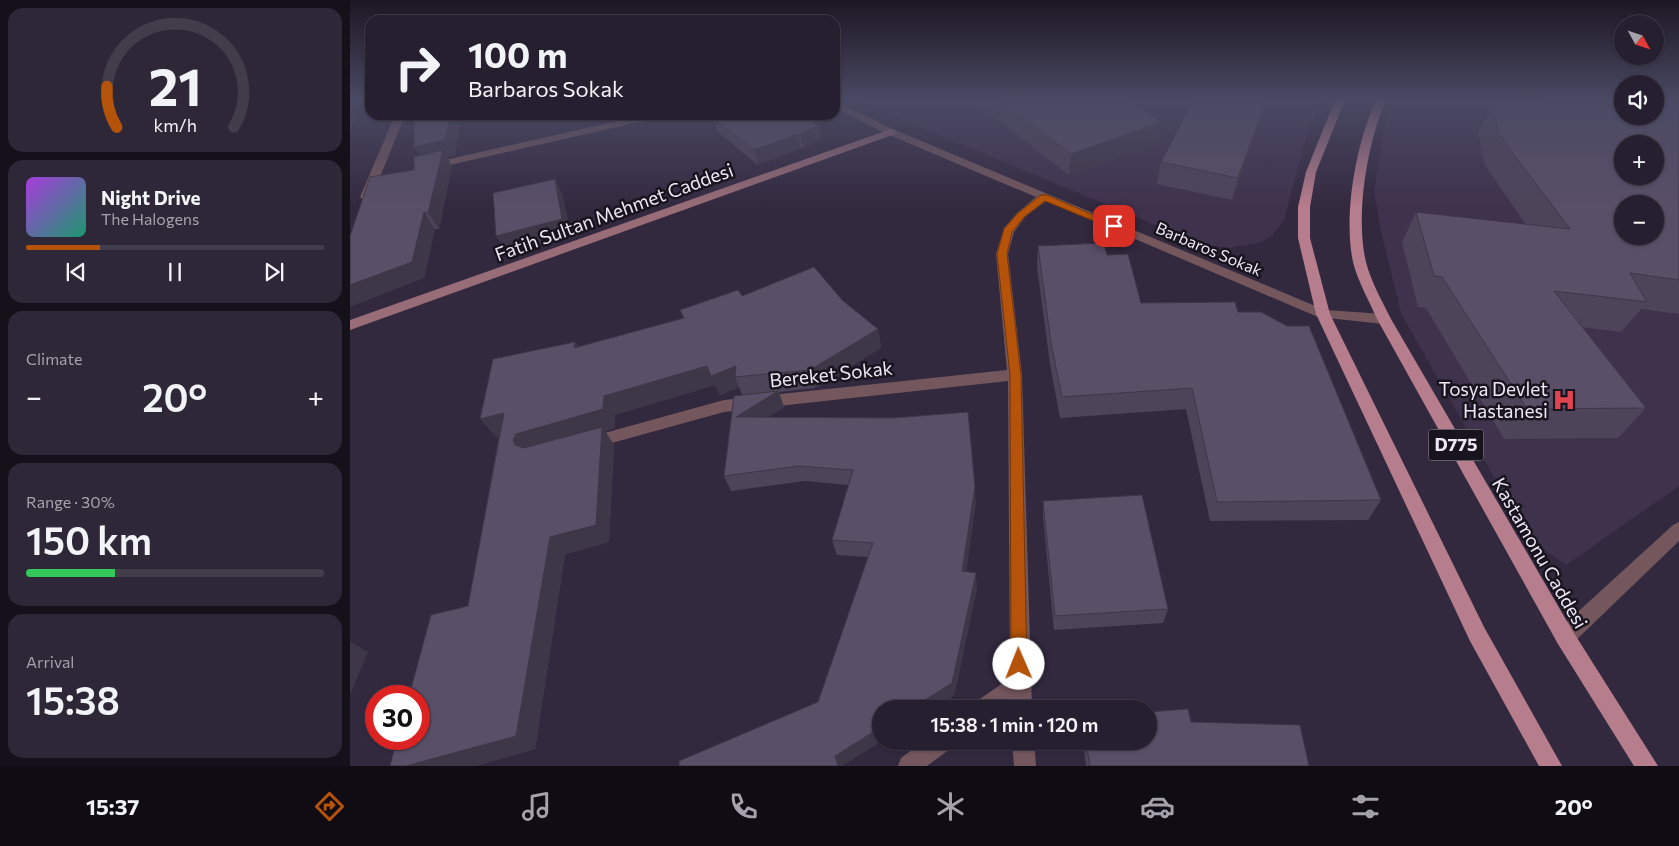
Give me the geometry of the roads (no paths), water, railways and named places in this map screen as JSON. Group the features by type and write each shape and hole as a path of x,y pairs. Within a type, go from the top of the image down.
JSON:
{"main road":[{"path":"1326,136 1311,172 1304,207 1304,238 1323,314 1478,634 1551,766"},
{"name":"Kastamonu Caddesi","path":"1370,136 1357,192 1354,230 1360,263 1384,319 1565,637 1647,766"}],"street":[{"path":"362,207 391,136"},
{"path":"419,169 566,136"},
{"name":"Fatih Sultan Mehmet Caddesi","path":"350,325 880,136"},
{"name":"Barbaros Sokak","path":"900,136 1323,314 1384,319"},
{"path":"372,179 391,175"},
{"path":"1020,700 1015,375 1002,254 1008,231 1021,215 1044,197"},
{"name":"Bereket Sokak","path":"575,447 724,406 1015,375"},
{"path":"1565,637 1679,530"},
{"path":"998,700 1019,684"},
{"path":"909,766 930,750"},
{"path":"1024,750 1025,766"}],"place":[{"name":"Tosya Devlet Hastanesi","path":"1564,400"}]}
